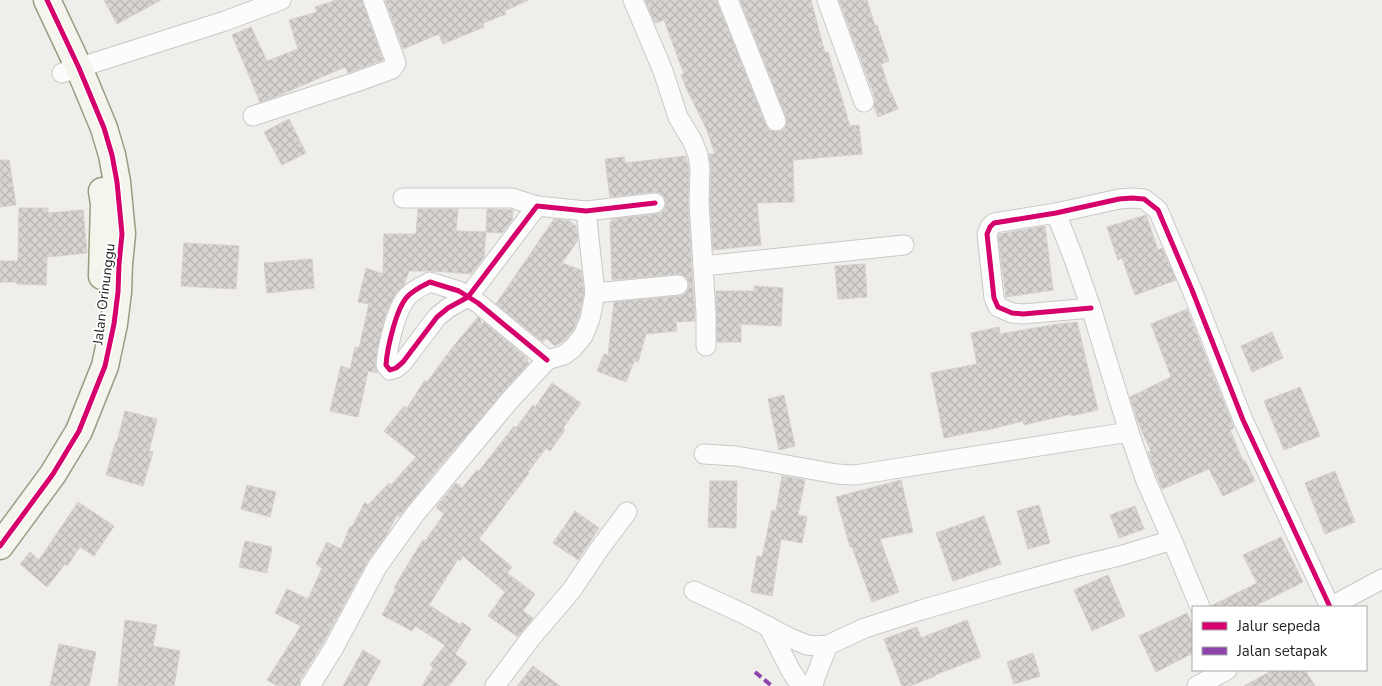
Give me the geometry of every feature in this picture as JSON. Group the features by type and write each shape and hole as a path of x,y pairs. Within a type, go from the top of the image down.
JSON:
{"street":[{"name":"Jalan Orinunggu","path":"0,546 53,474 79,431 105,366 114,324 122,234 117,182 104,128 29,0"},
{"name":"Jalan Orinunggu","path":"0,527 72,416 88,366 100,309 104,204 99,172 47,0"},
{"path":"70,71 225,21 281,0"},
{"path":"253,116 392,69 396,63 373,0"},
{"path":"633,0 663,71 678,117 693,142 698,155 706,346"},
{"path":"728,0 776,121"},
{"path":"827,0 864,102"},
{"path":"404,198 512,198 537,206 586,211 655,203"},
{"path":"1091,308 1023,314 1012,313 998,307 994,298 987,234 990,227 994,223 1056,213 1119,199 1132,198 1144,200 1158,210 1192,290 1243,420 1330,606"},
{"path":"537,206 468,298 448,308 437,317 403,362 396,368 390,370 386,365 395,323 406,298 418,288 430,282 454,289 468,298 485,309 546,360"},
{"path":"310,686 334,649 377,567 406,527 464,453 546,360 564,355 583,336 590,319 595,294 586,211"},
{"path":"1056,213 1091,308 1146,481 1200,606"},
{"path":"703,266 904,245"},
{"path":"595,294 678,285"},
{"path":"704,454 736,456 837,474 855,475 1129,432"},
{"path":"495,686 530,639 571,591 627,512"},
{"path":"694,591 807,645 828,645 865,628 921,610 1124,555 1172,540"},
{"path":"1332,606 1382,579"},
{"path":"768,626 791,671 801,686"},
{"path":"813,686 828,645"},
{"path":"1197,686 1225,671"}],"building":[{"path":"104,0 161,0 117,24"},
{"path":"336,0 362,0 383,60 348,73 345,67 260,102 232,35 251,27 267,61 298,49 289,20 317,12 315,7"},
{"path":"385,0 529,0 504,11 506,14 483,23 484,27 443,44 439,34 403,49"},
{"path":"645,0 717,0 766,125 769,130 775,132 785,128 786,117 740,0 811,0 825,53 828,52 850,126 859,125 862,154 793,160 794,202 757,203 761,245 713,250 709,154 715,154 706,128 681,75 684,74 664,20 655,23"},
{"path":"839,0 867,0 889,61 881,64 898,109 878,117 874,107 875,98"},
{"path":"289,119 306,153 282,165 264,132"},
{"path":"686,156 689,170 688,203 695,321 676,322 677,331 646,334 638,362 634,361 626,382 597,371 604,354 608,355 614,302 680,296 688,290 689,283 683,275 677,274 612,280 610,222 612,222 612,219 657,214 665,208 666,202 664,196 654,192 610,197 605,159 624,157 625,163"},
{"path":"0,160 9,160 16,205 0,207"},
{"path":"19,208 48,208 48,213 83,210 87,253 47,257 46,285 0,282 0,261 18,261"},
{"path":"418,209 458,209 456,231 486,232 484,257 471,274 409,271 404,285 394,296 385,316 375,365 378,373 368,371 358,417 330,411 341,366 350,369 355,347 359,348 369,304 358,302 366,268 383,274 384,234 416,234"},
{"path":"487,209 513,210 512,220 502,233 486,232"},
{"path":"1146,215 1158,250 1162,248 1176,280 1135,295 1122,258 1118,260 1107,227"},
{"path":"554,219 569,221 576,226 578,240 562,263 581,270 584,293 579,316 573,330 565,340 555,346 546,338 543,342 496,304"},
{"path":"1045,226 1053,290 1006,297 999,234"},
{"path":"184,243 239,246 236,289 181,286"},
{"path":"312,259 314,288 267,293 264,263"},
{"path":"865,264 867,297 838,299 835,266"},
{"path":"754,286 783,288 781,326 741,324 741,342 717,342 716,291 754,291"},
{"path":"1187,309 1234,428 1230,430 1243,461 1245,460 1255,481 1223,496 1209,469 1162,489 1148,452 1151,451 1139,425 1130,397 1171,377 1151,324"},
{"path":"478,317 481,320 481,326 484,322 528,359 529,363 439,467 399,517 397,515 387,534 367,562 323,643 300,680 299,686 278,686 267,680 301,626 275,613 287,589 308,599 322,568 316,564 327,542 341,549 350,526 352,527 365,502 368,505 389,483 391,485 416,457 384,431 404,406 407,408 425,380 427,382"},
{"path":"1077,322 1098,410 1024,425 1023,421 944,438 931,373 977,364 971,333 999,327 1000,334"},
{"path":"1272,332 1283,358 1252,372 1241,346"},
{"path":"552,383 581,403 563,428 565,430 550,451 546,448 479,539 512,567 507,573 535,594 523,611 533,618 518,637 488,616 505,592 463,556 460,561 458,559 429,605 460,625 462,622 471,629 455,654 467,663 449,686 422,686 433,668 430,665 445,645 415,626 412,631 382,615 396,589 394,588 411,559 423,540 425,541 444,514 436,507 456,483 462,488 477,470 479,471 514,426 516,428 533,405 535,407"},
{"path":"1300,387 1320,436 1284,450 1264,401"},
{"path":"784,395 795,446 779,450 768,399"},
{"path":"125,411 157,419 149,451 153,452 143,486 106,475"},
{"path":"1335,471 1355,522 1325,534 1305,483"},
{"path":"782,476 805,480 798,515 807,517 802,543 781,539 772,596 751,592 757,556 762,557 772,510 776,511"},
{"path":"901,480 913,532 880,539 899,592 872,602 852,547 850,547 836,497"},
{"path":"710,481 737,481 736,528 708,527"},
{"path":"247,485 276,492 270,517 241,509"},
{"path":"78,502 114,526 94,556 80,547 67,566 65,564 47,587 20,564 30,552 39,560"},
{"path":"1039,505 1050,543 1028,549 1017,511"},
{"path":"1135,506 1144,529 1119,538 1110,515"},
{"path":"575,511 599,528 578,560 553,543"},
{"path":"984,516 1001,564 953,581 936,533"},
{"path":"1281,537 1303,582 1255,606 1211,606 1257,583 1243,555"},
{"path":"245,541 272,547 267,573 239,567"},
{"path":"1108,575 1125,616 1092,631 1074,590"},
{"path":"1187,613 1192,624 1192,654 1156,672 1139,636"},
{"path":"125,620 157,625 153,646 180,651 174,686 118,686"},
{"path":"967,620 981,657 910,686 902,686 884,639 917,627 921,638"},
{"path":"59,644 96,652 89,686 50,686"},
{"path":"363,650 381,661 367,686 343,686"},
{"path":"1033,653 1040,676 1014,684 1007,662"},
{"path":"533,666 560,686 517,686"},
{"path":"1271,671 1306,671 1315,686 1244,686"}],"marked path":[{"path":"755,672 772,686"}],"cycle path":[{"path":"0,546 53,474 79,431 105,366 114,324 118,292 122,234 117,182 112,155 104,128 79,68 47,0"},
{"path":"1091,308 1023,314 1012,313 998,307 994,298 987,234 990,227 994,223 1056,213 1119,199 1144,199 1158,210 1192,290 1243,420 1330,606"},
{"path":"547,360 478,303 459,291 430,282 412,292 399,310 388,349 386,365 390,370 396,368 403,362 437,317 448,308 468,297 537,206 586,211 655,203"}]}
